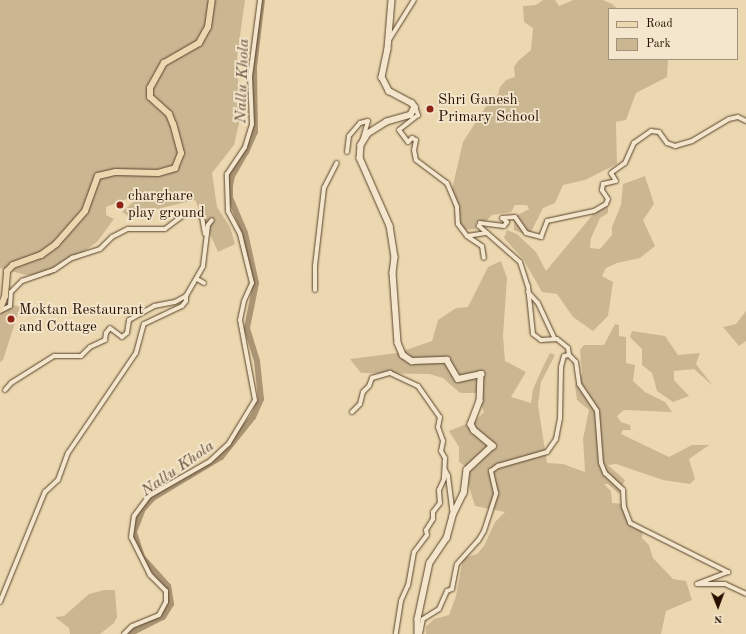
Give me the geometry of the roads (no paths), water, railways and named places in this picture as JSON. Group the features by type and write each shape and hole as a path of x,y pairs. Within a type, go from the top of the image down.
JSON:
{"main road":[{"path":"0,310 5,296 7,271 13,265 41,255 56,244 85,211 93,184 98,176 116,172 158,173 168,171 177,164 180,153 173,124 169,114 150,97 150,88 164,63 199,43 208,27 212,0"},
{"path":"392,0 389,40 382,69 384,84 389,91 412,102 416,107 411,114 387,122 368,134 361,145 360,163 380,201 392,237 395,257 395,321 400,351 406,358 418,362 448,360 458,379 465,380 477,373 482,376 478,406 471,424 474,430 493,446 467,470 464,493 453,516 444,544 430,563 418,619 419,634"}],"street":[{"path":"124,634 132,626 159,615 166,602 166,591 150,575 131,537 134,516 149,496 198,470 214,457 235,434 255,400 240,320 244,301 252,283 240,234 228,211 227,174 245,147 252,124 250,77 260,0"},
{"path":"389,40 414,0"},
{"path":"416,107 418,115 399,130 408,142 412,138 416,140 414,150 416,160 447,183 457,206 458,224 467,236 482,246 484,258"},
{"path":"555,339 541,340 533,334 528,292 520,262 479,226 480,223 504,226 507,222 502,218 515,217 526,233 541,237 547,222 594,211 606,204 608,199 602,190 603,184 616,181 611,173 625,163 634,143 651,131 658,132 667,144 675,146 692,141 729,119 738,117 746,121"},
{"path":"347,152 349,136 360,123 368,121 361,138 361,145"},
{"path":"315,290 315,266 324,188 337,163"},
{"path":"0,310 10,306 11,292 22,281 54,270 72,258 100,248 112,237 128,229 165,229 185,214 195,213 202,217 206,242"},
{"path":"5,390 11,383 54,356 81,356 90,347 105,340 106,332 110,328 122,337 127,333 129,320 154,306 175,302 186,296 198,279 203,266 208,225 212,220"},
{"path":"467,236 488,233"},
{"path":"198,279 204,283"},
{"path":"528,292 538,303 555,339 568,348 569,355 576,362 579,384 597,411 601,463 606,473 623,490 624,507 630,523 728,572 697,584 725,584 746,594"},
{"path":"0,602 45,492 58,480 68,452 132,360 144,324 182,306 186,301 186,296"},
{"path":"419,634 424,619 439,609 447,591 452,589 457,564 478,541 484,531 496,494 491,471 498,466 547,452 556,439 560,420 562,361 564,356 569,355"},
{"path":"352,412 360,404 363,392 369,386 372,378 390,373 414,383 424,392 428,402 440,417 438,427 443,441 441,447 445,458 445,470 439,490 440,503 433,512 433,519 426,530 426,535 414,552 408,585 401,601 396,634"},
{"path":"445,470 448,476 453,516"}],"waterway":[{"name":"Nallu Khola","path":"129,634 163,617 171,604 168,586 142,557 134,532 143,509 153,498 221,457 253,417 261,399 257,361 247,328 256,283 245,233 230,197 230,186 232,176 246,152 255,132 254,67 262,0"}],"place":[{"name":"Shri Ganesh Primary School","path":"430,109"},
{"name":"charghare play ground","path":"120,205"},
{"name":"Moktan Restaurant and Cottage","path":"11,319"}]}
